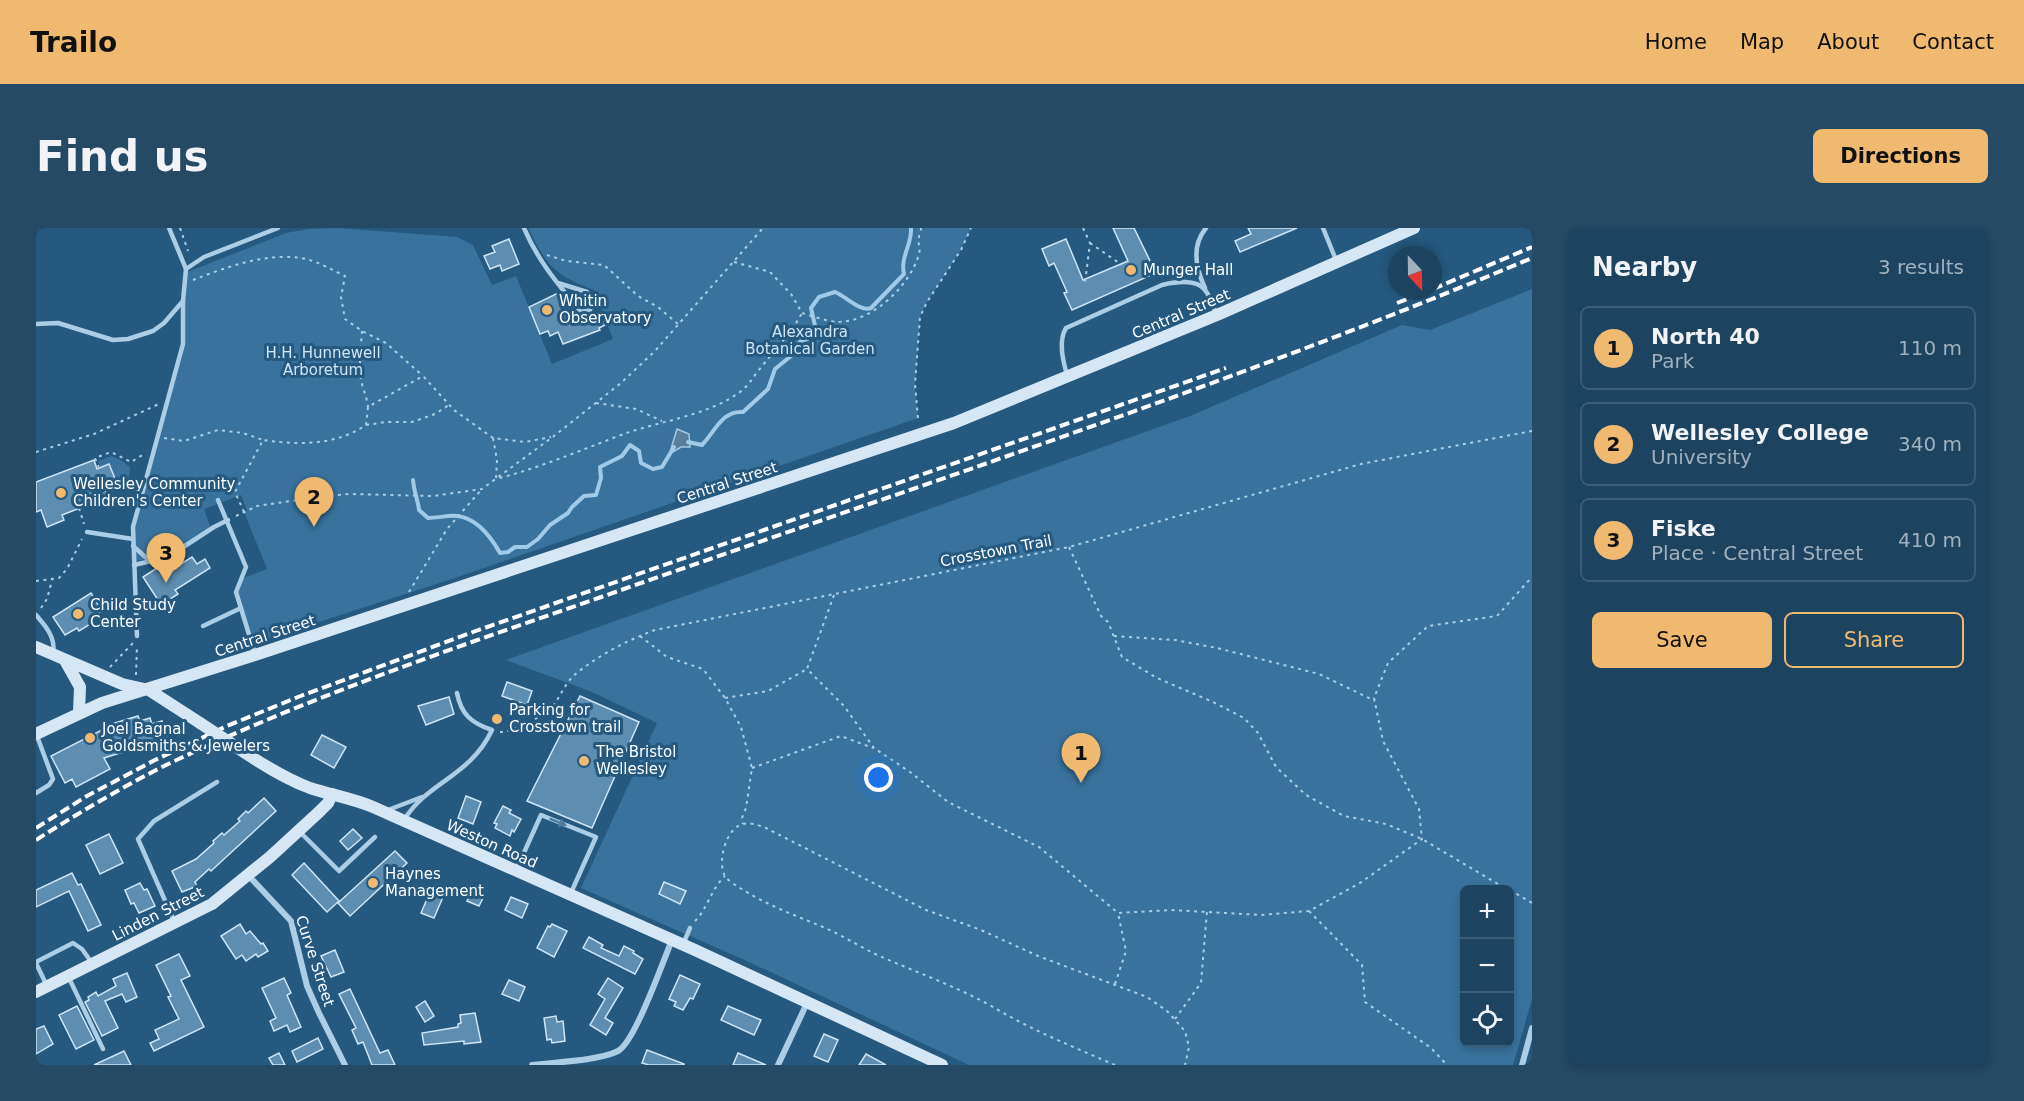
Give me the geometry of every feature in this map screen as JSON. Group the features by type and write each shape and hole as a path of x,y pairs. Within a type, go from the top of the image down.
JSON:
{"main road":[{"name":"Central Street","path":"36,734 78,713 120,698 954,423 1068,378 1337,263 1389,233 1414,228"},
{"name":"Weston Road","path":"36,648 122,684 149,690 284,777 309,788 356,800 384,812 942,1065"},
{"path":"66,662 80,687 81,702 78,713"},
{"name":"Linden Street","path":"42,989 212,904 298,831 325,806 332,794"}],"street":[{"name":"Curve Street","path":"248,875 291,921 308,986 345,1065"},
{"path":"532,1065 598,1057 618,1052 624,1047 677,943"},
{"path":"778,1065 807,1002"},
{"path":"1522,1065 1532,1028"}],"lane":[{"path":"136,636 133,539 136,512 183,344 186,269 169,228"},
{"path":"259,228 260,235"},
{"path":"186,269 193,263 278,228"},
{"path":"524,228 533,250 558,283 581,312 591,310 593,300 587,292 558,283"},
{"path":"1206,228 1197,246 1197,271 1217,315"},
{"path":"1323,228 1337,263"},
{"path":"1068,378 1063,357 1062,335 1066,328 1162,285 1177,282 1193,283 1204,288"},
{"path":"36,324 58,323 113,340 128,339 153,331 164,323 183,301"},
{"path":"218,500 246,567 236,592 255,655"},
{"path":"134,565 168,557 228,520"},
{"path":"87,532 133,539"},
{"path":"133,546 151,562"},
{"path":"203,626 241,608"},
{"path":"36,616 44,624 53,641 53,655"},
{"path":"404,821 413,807 468,764 484,745 492,730 469,719 460,707 457,693"},
{"path":"36,734 53,779 49,785 36,793"},
{"path":"175,923 138,839 154,821 216,782"},
{"path":"384,812 425,797"},
{"path":"516,871 541,815 596,837 570,895"},
{"path":"298,831 339,871 375,837"},
{"path":"677,943 690,928"},
{"path":"42,989 36,963 73,943 82,949 93,964"},
{"path":"68,976 102,1049"}],"path":[{"path":"180,228 193,263"},
{"path":"408,592 447,529 482,489 621,383 655,351 763,228"},
{"path":"802,314 837,322 861,317 879,307 902,285 914,268 921,247 918,239 921,228"},
{"path":"918,418 915,384 920,317 927,302 961,250 971,228"},
{"path":"1083,228 1090,243 1122,265"},
{"path":"1085,283 1090,243"},
{"path":"533,250 566,261 604,265 638,296 658,307 679,324"},
{"path":"184,284 226,267 275,256 307,259 345,276 341,297 345,319 386,343 423,376 454,410 493,438 525,442 554,436"},
{"path":"734,262 770,272 792,294 802,314"},
{"path":"496,479 570,456 662,421 701,412 739,393 785,340 802,314"},
{"path":"362,331 360,351 362,384 368,407 366,425"},
{"path":"368,407 423,376"},
{"path":"36,452 94,434 169,399"},
{"path":"596,403 636,409 662,421"},
{"path":"158,437 184,441 218,430 291,444 327,441 356,432 366,425 412,422 435,414 449,405"},
{"name":"Crosstown Trail","path":"492,730 506,732 518,729 552,707 564,686 577,672 640,636 656,630 1069,547 1361,464 1532,431"},
{"path":"493,438 497,460 496,479"},
{"path":"244,512 236,492 263,440"},
{"path":"99,468 94,458 111,452 131,462 154,448"},
{"path":"228,520 257,506 326,496 350,494 433,496 482,489"},
{"path":"36,581 59,578 67,568 87,532 79,508"},
{"path":"1069,547 1101,616 1108,622 1122,657 1157,678 1244,718 1258,733 1276,767 1306,795 1344,816 1386,824 1422,839 1500,885"},
{"path":"1422,839 1419,809 1383,741 1375,701 1388,663 1428,626 1497,616 1532,577"},
{"path":"36,616 47,599 52,580"},
{"path":"725,698 768,691 807,669 834,595"},
{"path":"640,636 667,657 703,669 725,698 741,727 752,768 742,818 743,824"},
{"path":"1114,636 1175,640 1240,654 1319,674 1375,701"},
{"path":"109,670 137,639 136,675"},
{"path":"807,669 844,706 874,748"},
{"path":"752,768 841,736 874,748 910,772 948,802 1039,847 1118,913 1126,951 1115,984"},
{"path":"1115,1065 1020,1023 976,998 880,957 825,928 761,900 735,885 725,876 722,859 726,844 734,829 743,824 759,825 786,836 844,869 882,885 926,910 1147,997 1175,1019 1185,1031 1188,1042 1185,1065"},
{"path":"1118,913 1207,910 1261,915 1309,911 1360,883 1422,839"},
{"path":"690,928 725,876"},
{"path":"1514,893 1532,903"},
{"path":"1175,1019 1201,983 1207,910"},
{"path":"1309,911 1362,965 1365,1002 1431,1048 1447,1065"}],"green space":[{"path":"338,228 457,237 473,245 492,285 516,276 552,364 613,339 594,290 569,279 553,268 528,228 971,228 961,250 927,302 920,317 915,384 918,418 455,578 251,644 236,592 241,579 267,569 244,512 247,511 241,495 204,509 211,529 168,557 134,561 133,535 183,344 185,273 286,233 308,229"},
{"path":"1532,289 1532,999 1513,1065 969,1065 749,962 581,888 657,723 592,692 506,660 1190,416 1402,325 1430,330"},
{"path":"111,456 130,467 129,477 123,488 109,493 98,461"}],"shaded area":[{"path":"677,429 689,434 690,447 681,447 673,452 671,449"}],"building":[{"name":"Munger Hall","path":"1113,228 1134,228 1156,273 1072,310 1054,263 1049,266 1042,249 1066,239 1083,280 1128,261"},
{"path":"1248,228 1297,228 1240,252 1235,241 1251,234"},
{"path":"509,239 519,264 502,271 500,265 490,269 484,256 495,252 492,246"},
{"name":"Whitin Observatory","path":"558,293 570,325 603,314 607,324 599,328 600,330 563,344 558,332 550,336 548,331 540,334 529,307"},
{"name":"Wellesley Community Children's Center","path":"94,460 97,469 109,464 116,481 103,486 109,500 99,504 98,501 62,515 64,520 47,527 41,510 36,512 36,482"},
{"path":"192,557 197,564 205,559 210,568 175,590 178,594 164,603 161,599 158,600 143,577 163,564 168,572"},
{"name":"Child Study Center","path":"91,593 102,611 90,619 92,623 79,631 77,628 65,635 53,617"},
{"path":"507,682 532,691 527,705 502,696"},
{"name":"The Bristol Wellesley","path":"580,696 639,722 592,828 527,801"},
{"path":"449,697 454,714 426,725 418,706"},
{"path":"138,716 140,721 150,718 152,724 162,721 164,729 168,728 171,737 104,758 110,769 76,787 72,779 65,783 51,756 106,728 105,726"},
{"path":"322,735 346,747 334,768 311,755"},
{"path":"466,796 481,802 473,824 458,818"},
{"path":"264,798 276,811 211,871 209,869 195,882 197,886 182,892 172,871 196,859 222,833 224,835 240,821 238,819 246,811 248,813"},
{"path":"503,806 511,810 509,813 521,819 510,836 495,828 497,824 494,823"},
{"path":"353,829 362,838 348,850 340,841"},
{"path":"109,834 123,863 100,874 86,845"},
{"name":"Haynes Management","path":"395,851 407,863 350,916 338,903"},
{"path":"304,863 339,901 327,912 292,875"},
{"path":"72,873 78,885 81,884 101,925 88,931 69,891 36,907 36,890"},
{"path":"664,882 686,891 680,904 659,894"},
{"path":"140,883 144,890 147,889 155,906 139,913 134,903 131,904 125,890"},
{"path":"433,885 446,890 434,918 421,913"},
{"path":"472,891 484,896 479,906 467,901"},
{"path":"511,897 528,904 522,918 505,910"},
{"path":"240,924 246,934 250,931 268,951 258,957 256,954 246,961 242,955 236,959 221,936"},
{"path":"552,924 567,931 554,957 537,948 548,926"},
{"path":"589,937 603,945 601,948 619,956 624,946 634,951 633,953 643,959 635,974 583,948"},
{"path":"335,950 344,972 331,977 321,956"},
{"path":"179,954 190,976 181,980 204,1027 154,1051 150,1043 159,1039 155,1030 179,1019 156,965"},
{"path":"127,973 137,997 126,1002 122,994 105,1001 118,1028 102,1036 85,1002 96,992 98,996 116,986 113,979"},
{"path":"680,975 700,984 693,999 690,998 683,1010 674,1006 676,1002 669,999"},
{"path":"284,978 291,993 287,995 301,1027 290,1032 287,1025 274,1031 270,1021 276,1018 262,988"},
{"path":"608,978 623,988 605,1018 613,1023 606,1035 590,1025 605,999 598,994"},
{"path":"509,980 525,987 519,1001 502,994"},
{"path":"350,989 380,1053 388,1050 395,1065 372,1065 363,1042 358,1044 352,1030 356,1028 339,994"},
{"path":"425,1001 434,1016 425,1022 416,1007"},
{"path":"77,1006 94,1040 76,1049 59,1015"},
{"path":"728,1006 761,1020 754,1035 721,1020"},
{"path":"475,1013 481,1042 464,1044 464,1041 424,1045 422,1033 458,1027 461,1023 460,1015"},
{"path":"556,1016 557,1022 563,1021 565,1041 552,1043 551,1039 547,1040 544,1018"},
{"path":"44,1026 53,1044 36,1054 36,1029"},
{"path":"824,1034 838,1040 828,1062 814,1056"},
{"path":"318,1038 323,1049 297,1062 292,1051"},
{"path":"647,1050 684,1064 684,1065 642,1063"},
{"path":"124,1051 131,1065 94,1065"},
{"path":"279,1053 285,1065 273,1065 269,1058"},
{"path":"738,1053 766,1065 733,1065"},
{"path":"866,1054 886,1065 859,1065"}],"waterway":[{"path":"688,442 702,445 724,418 736,412 743,412 768,389 775,369 791,356 794,348 801,341 812,337 816,330 811,308 819,297 835,292 862,308 871,308 904,274 903,268 911,228"},
{"path":"413,480 419,510 428,518 454,516 471,520 483,529 500,553 508,552 515,547 527,547 538,539 550,525 568,513 584,496 596,495 601,478 600,467 622,456 630,445 639,451 641,463 653,469 662,467 674,447"}],"railway":[{"path":"1442,285 1532,247"},
{"path":"36,840 162,767 280,714 461,646 1202,387 1423,303 1532,258"},
{"path":"1397,303 1404,300"},
{"path":"36,828 87,796 155,760 227,726 298,697 473,632 1226,368"}],"place":[{"name":"Munger Hall","path":"1131,270"},
{"name":"Whitin Observatory","path":"547,310"},
{"name":"Wellesley Community Children's Center","path":"61,493"},
{"name":"Wellesley College","path":"314,527"},
{"name":"Fiske","path":"166,583"},
{"name":"Child Study Center","path":"78,614"},
{"name":"Parking for Crosstown trail","path":"497,719"},
{"name":"Joel Bagnal Goldsmiths & Jewelers","path":"90,738"},
{"name":"The Bristol Wellesley","path":"584,761"},
{"name":"North 40","path":"1081,783"},
{"name":"Haynes Management","path":"373,883"}],"park label":[{"name":"Alexandra Botanical Garden","path":"810,340"},
{"name":"H.H. Hunnewell Arboretum","path":"323,362"}]}
